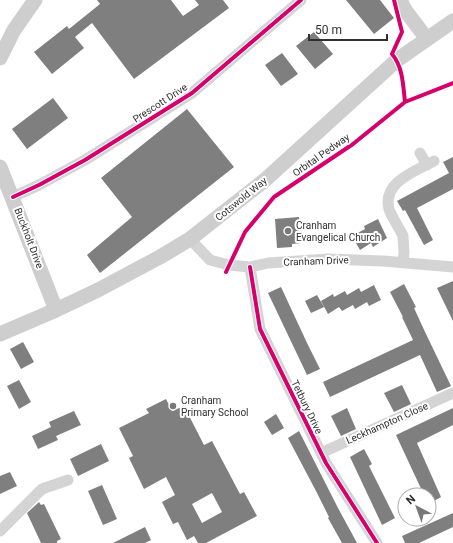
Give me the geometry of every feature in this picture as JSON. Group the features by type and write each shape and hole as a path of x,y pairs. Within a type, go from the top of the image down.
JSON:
{"main road":[{"path":"0,58 14,30 35,0"},
{"path":"400,0 405,10 427,39"},
{"name":"Cotswold Way","path":"0,334 98,290 190,239 265,180 397,60 453,21"},
{"name":"Buckholt Drive","path":"0,167 56,310"}],"street":[{"name":"Prescott Drive","path":"13,198 85,160 192,92 301,0"},
{"path":"403,262 405,241 389,207 389,196 397,182 430,163 420,153"},
{"name":"Cranham Drive","path":"190,239 210,260 229,265 250,267 268,263 328,259 403,262 453,268"},
{"name":"Tetbury Drive","path":"250,267 260,329 326,463 376,543"},
{"name":"Leckhampton Close","path":"321,453 453,393"},
{"path":"0,531 42,488 68,480"}],"building":[{"path":"97,0 171,0 183,16 199,5 195,0 223,0 229,8 134,79 92,23 75,37 84,48 52,74 34,52 67,26 69,29 100,4"},
{"path":"346,0 380,0 394,18 374,34"},
{"path":"314,32 333,54 315,69 296,46"},
{"path":"282,53 298,74 281,86 265,65"},
{"path":"53,98 68,118 27,149 12,129"},
{"path":"187,109 234,167 100,273 87,255 132,217 101,178"},
{"path":"453,157 453,189 417,208 433,240 424,245 405,210 403,211 397,201 449,173 443,162"},
{"name":"Cranham Evangelical Church","path":"299,217 301,243 292,244 292,247 277,248 275,219"},
{"path":"378,219 387,238 373,247 371,243 360,250 352,236 365,229 364,226"},
{"path":"453,281 453,321 437,288"},
{"path":"404,284 416,307 414,308 451,386 437,392 420,355 330,397 323,382 413,340 390,292"},
{"path":"374,285 381,300 369,306 367,302 355,309 353,305 342,311 339,307 328,314 321,301 333,294 334,297 345,291 347,295 359,288 361,292"},
{"path":"281,287 320,369 307,375 268,293"},
{"path":"317,295 324,307 311,313 305,301"},
{"path":"23,342 34,362 21,369 10,349"},
{"path":"19,380 31,402 19,409 7,386"},
{"path":"402,385 411,404 394,412 384,393"},
{"path":"166,399 172,411 184,406 204,445 212,441 240,494 244,492 257,516 206,543 198,543 194,536 187,540 178,522 173,524 162,502 175,495 166,477 144,489 129,458 133,456 119,428 149,413 146,409","holes":["212,493 222,512 202,523 192,504"]},
{"path":"347,408 356,429 341,436 331,416"},
{"path":"453,408 453,425 417,443 437,487 420,487 396,435"},
{"path":"74,411 81,425 56,436 58,440 38,449 32,436 51,427 49,422"},
{"path":"276,414 284,428 272,435 264,422"},
{"path":"299,431 357,543 342,543 328,518 329,517 316,491 288,438"},
{"path":"101,444 109,461 78,476 70,459"},
{"path":"364,449 372,464 369,466 395,518 382,525 350,457"},
{"path":"10,472 17,486 0,494 0,476"},
{"path":"102,485 117,519 103,525 88,491"},
{"path":"437,488 441,497 437,499"},
{"path":"39,502 41,505 44,504 61,539 57,541 57,543 41,543 27,513"},
{"path":"453,513 453,527 419,543 405,543 402,536 422,527 437,527 437,520"},
{"path":"145,527 151,540 145,543 113,543"}],"cycle path":[{"path":"13,197 39,185 85,160 192,93 301,0"},
{"path":"394,0 402,32 392,54 396,59 400,70 405,102"},
{"name":"Orbital Pedway","path":"226,272 245,232 274,197 353,144 405,102 453,83"},
{"path":"250,267 260,329 326,463 377,543"}],"place":[{"name":"Cranham Evangelical Church","path":"288,231"},
{"name":"Cranham Primary School","path":"173,406"}]}
